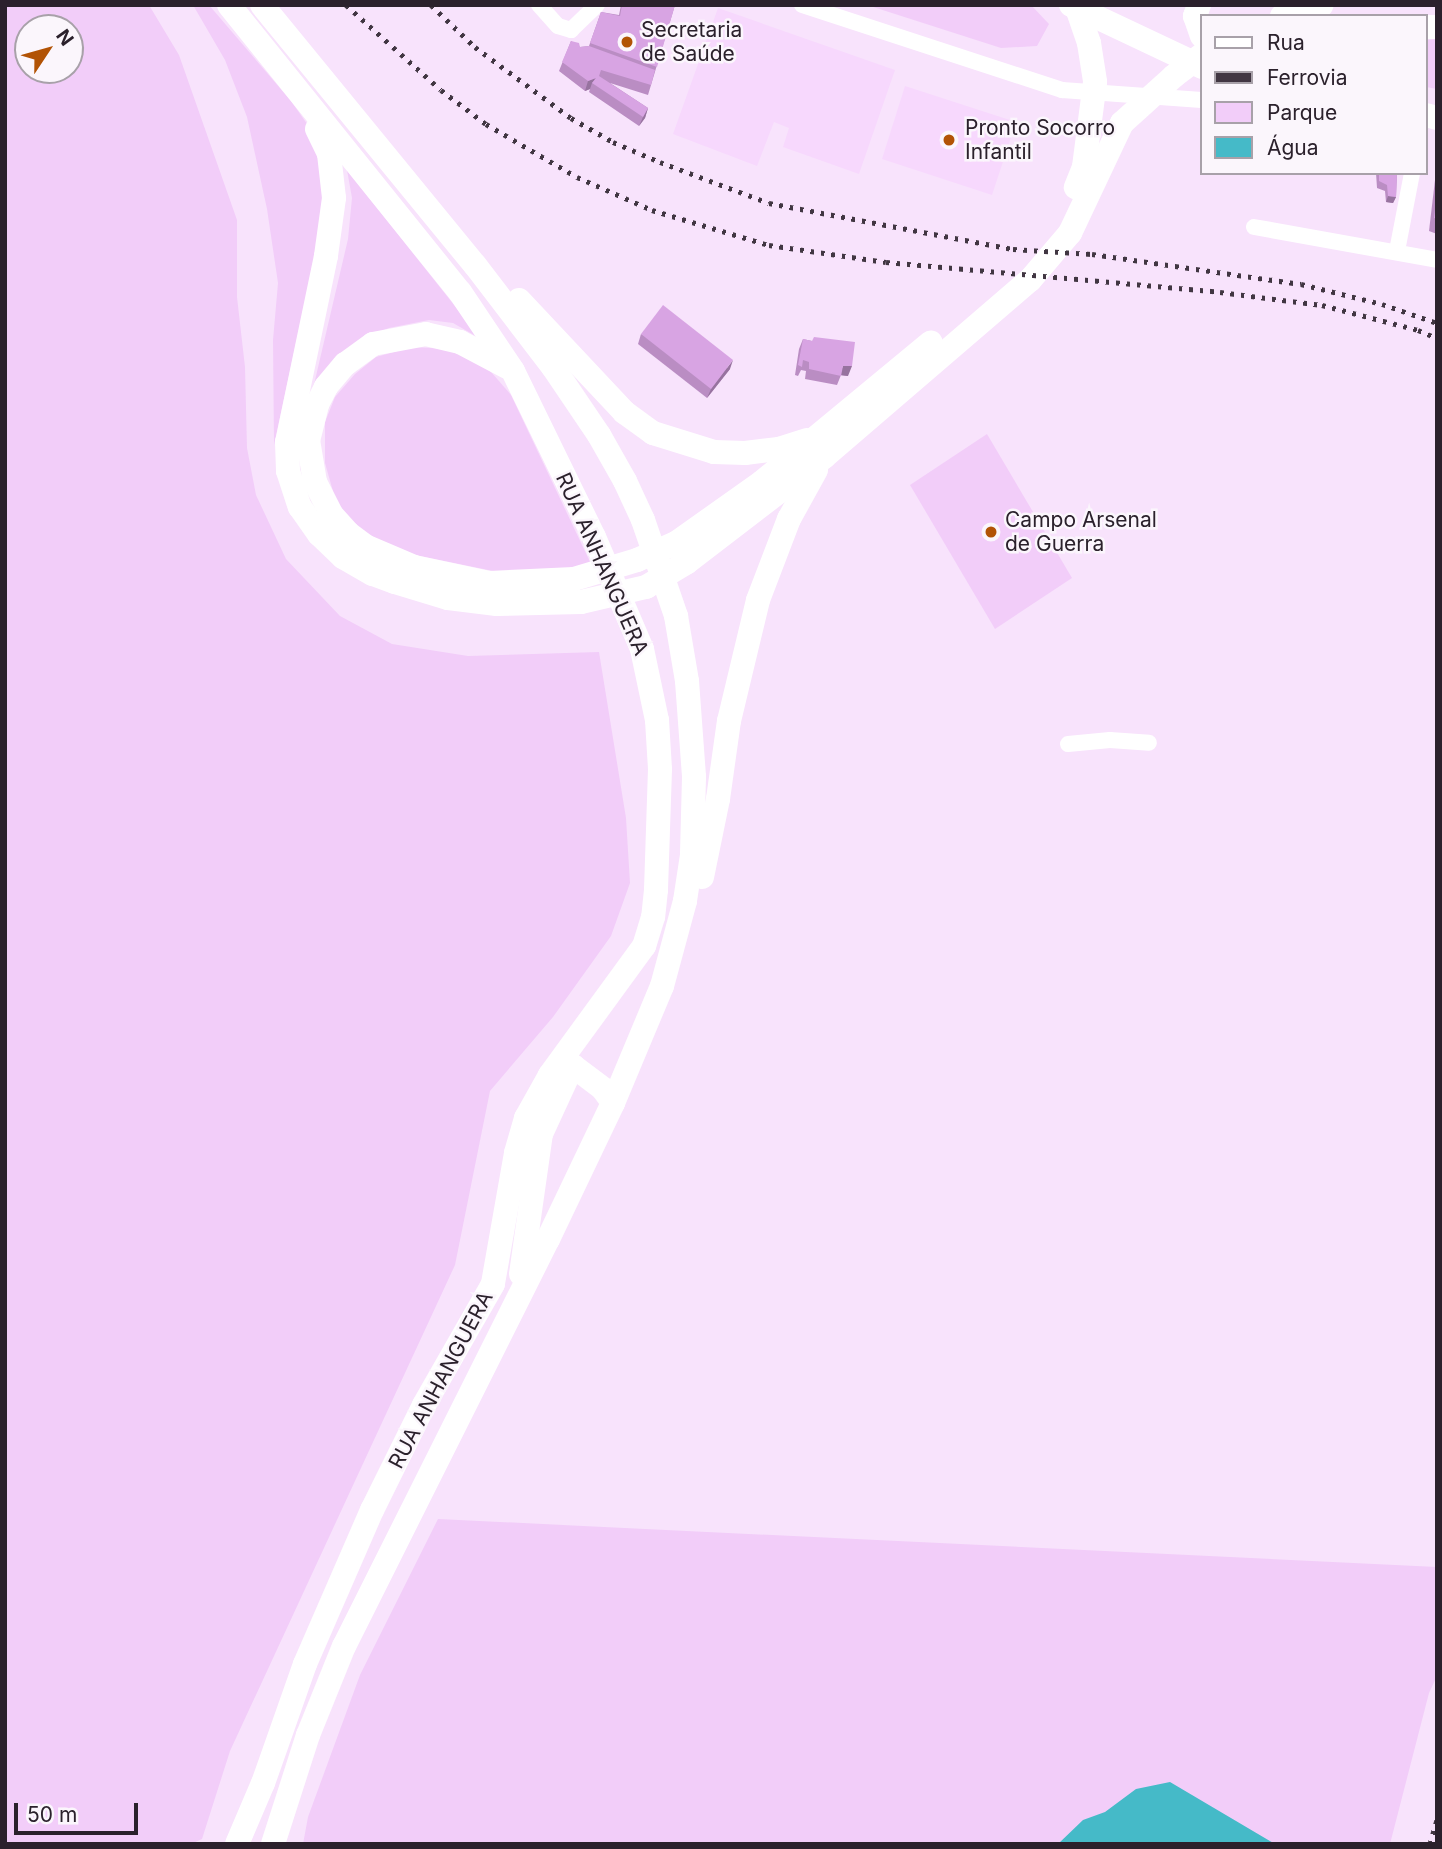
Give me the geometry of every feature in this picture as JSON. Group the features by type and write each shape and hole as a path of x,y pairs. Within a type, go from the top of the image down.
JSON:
{"main road":[{"name":"RUA ANHANGUERA","path":"229,5 460,292 513,371 594,537 642,649 659,743 658,862 653,917 645,946 550,1075 520,1134 493,1284 424,1405 372,1510 306,1664 263,1783 237,1844"},
{"name":"RUA ANHANGUERA","path":"262,5 353,119 384,151 553,368 599,435 643,520 676,616 687,681 694,790 692,855 674,945 662,986 613,1103 344,1646 308,1735 273,1844"},
{"path":"284,71 329,154 334,187 326,256 292,407 287,442 288,471 300,507 319,534 343,557 373,574 448,598 497,604 607,598 646,587 686,563 821,447 1042,246 1068,207 1084,167 1094,82 1089,43 1073,5"},
{"path":"1073,5 1200,66"},
{"path":"1091,5 1107,63 1108,95 1100,167"},
{"path":"1199,5 1195,16 1200,30"},
{"path":"1289,14 1322,5"},
{"path":"844,425 1030,280 1051,258 1084,209 1111,141 1129,115 1200,57"},
{"path":"384,151 580,366 624,412 653,433 714,452 745,453 821,447"},
{"path":"513,371 460,342 426,334 373,344 345,364 326,387 317,405 308,440 315,482 331,514 365,546 430,572 489,583 574,579 637,560 676,543 762,482 821,447"},
{"path":"662,986 697,898 733,699 758,600 789,519 821,447"},
{"path":"499,1334 525,1261 541,1134 556,1094 573,1066 631,991 653,957 674,945"},
{"path":"550,1075 573,1066"},
{"path":"573,1066 603,1089 613,1103"}],"street":[{"path":"538,5 558,26 571,30 597,5"},
{"path":"802,5 1062,90 1200,100"},
{"path":"1397,251 1412,175"},
{"path":"1254,228 1437,260"},
{"path":"1068,744 1110,740 1149,743"}],"shaded area":[{"path":"718,8 895,70 859,174 783,147 789,128 774,122 757,166 673,134"},
{"name":"Pronto Socorro Infantil","path":"905,86 1016,122 992,195 882,159"}],"green space":[{"path":"5,5 149,5 179,55 237,220 237,297 245,367 247,448 256,495 286,559 340,616 392,644 468,656 599,652 626,818 630,883 611,936 553,1017 490,1091 455,1265 230,1751 202,1839 191,1844 5,1844"},
{"path":"193,5 209,5 291,101 312,131 328,195 274,445 273,340 278,283 267,209 247,117 225,60"},
{"path":"867,5 1031,5 1049,24 1037,46 1001,48"},
{"path":"1437,39 1437,89 1428,87 1428,40"},
{"path":"347,170 481,339 453,323 429,320 389,328 364,338 309,406 348,239 352,198"},
{"path":"412,347 449,349 485,365 511,395 592,566 527,578 391,550 345,518 334,495 325,463 325,422 335,397 355,374 376,357"},
{"name":"Campo Arsenal de Guerra","path":"987,434 1072,578 995,629 910,485"},
{"path":"438,1519 1437,1567 1437,1676 1429,1693 1390,1844 303,1844 308,1817 360,1675"}],"water":[{"path":"1170,1782 1275,1844 1058,1844 1083,1820 1105,1812 1136,1789"}],"building":[{"name":"Secretaria de Saúde","path":"622,5 675,5 657,67 590,43 601,12 620,16"},
{"path":"571,41 579,43 580,47 589,46 655,70 651,85 601,70 599,76 648,108 643,117 592,83 596,78 588,81 562,62"},
{"path":"1379,175 1397,175 1396,197 1388,196 1387,185 1379,181"},
{"path":"1437,193 1437,219 1434,218"},
{"path":"663,305 733,360 711,389 641,334"},
{"path":"814,337 855,342 852,366 843,366 841,376 809,369 809,362 803,360 802,367 798,365 803,339 812,341"}],"railway":[{"path":"346,5 441,90 486,124 577,177 652,210 769,245 886,262 1220,292 1322,305 1418,330 1437,338"},
{"path":"431,5 475,47 571,118 613,142 769,203 1013,249 1092,254 1301,284 1382,304 1437,323"},
{"path":"1430,1844 1437,1819"}],"place":[{"name":"Secretaria de Saúde","path":"627,42"},
{"name":"Pronto Socorro Infantil","path":"949,140"},
{"name":"Campo Arsenal de Guerra","path":"991,532"}]}
